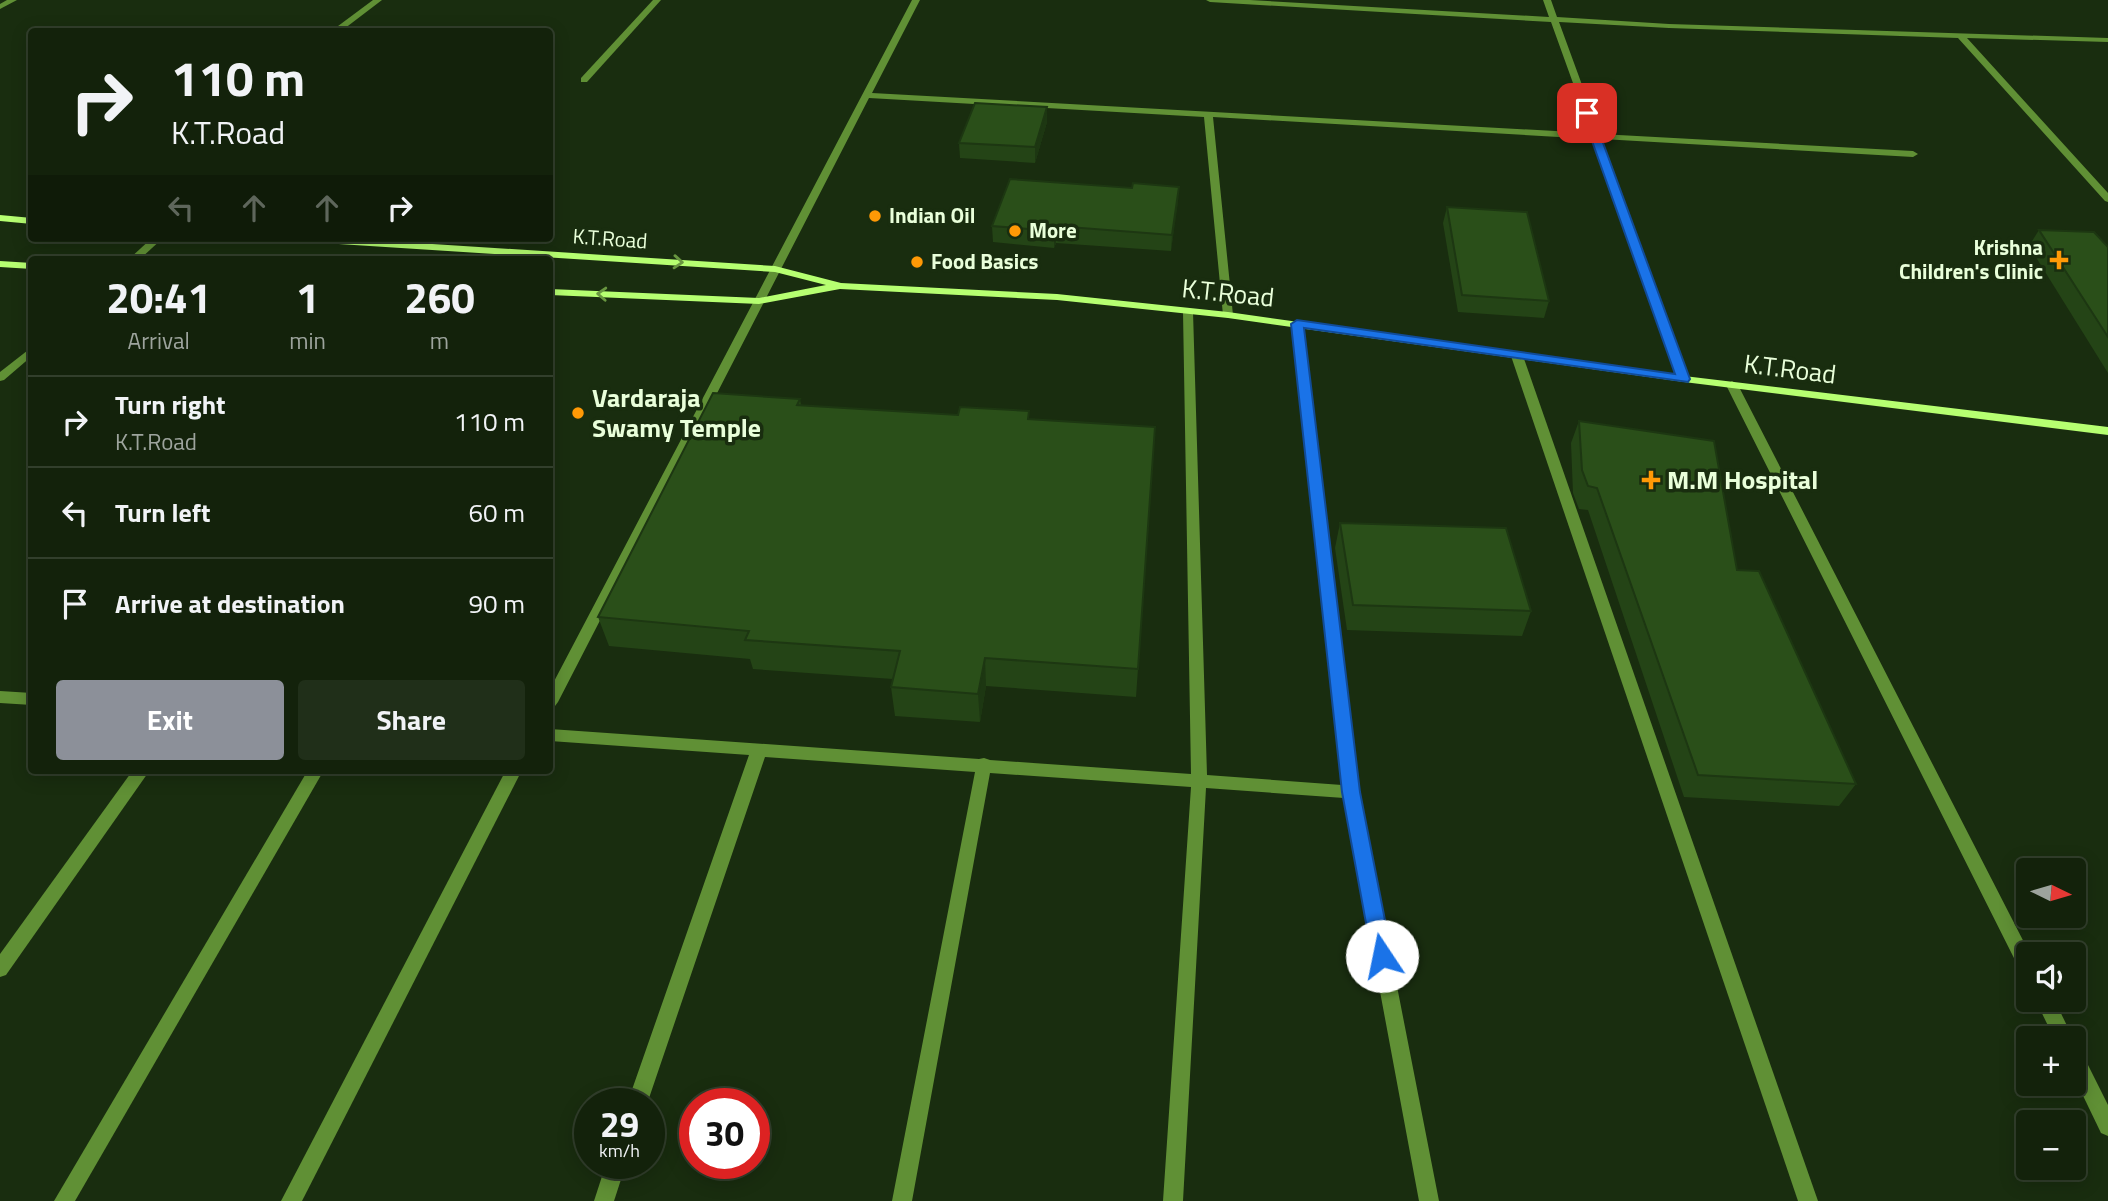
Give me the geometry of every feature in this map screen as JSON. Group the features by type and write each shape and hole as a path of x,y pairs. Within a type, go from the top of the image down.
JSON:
{"main road":[{"path":"0,218 28,220"},
{"name":"K.T.Road","path":"354,242 775,269 840,286 1057,297 1228,314 1684,379 2108,430"},
{"path":"0,264 28,267"},
{"name":"K.T.Road","path":"553,292 759,301 840,286"}],"street":[{"path":"0,7 13,0"},
{"path":"340,28 378,0"},
{"path":"584,80 657,0"},
{"path":"553,696 916,0"},
{"path":"1210,0 1554,20 2108,40"},
{"path":"1547,0 1684,379"},
{"path":"1961,36 2108,199"},
{"path":"865,95 1913,154"},
{"path":"1209,114 1228,314"},
{"path":"137,256 153,242"},
{"path":"1173,1201 1199,779 1188,312"},
{"path":"1297,324 1351,792 1429,1201"},
{"path":"0,378 28,354"},
{"path":"1517,356 1808,1201"},
{"path":"1732,385 2016,944"},
{"path":"0,697 28,699"},
{"path":"553,735 1199,779 1351,792"},
{"path":"643,1088 759,750"},
{"path":"902,1201 984,764"},
{"path":"0,969 139,774"},
{"path":"64,1201 314,774"},
{"path":"291,1201 512,774"},
{"path":"2086,1081 2108,1126"},
{"path":"604,1201 611,1179"}],"building":[{"path":"975,103 1047,107 1035,147 959,143"},
{"path":"1010,179 1132,188 1133,183 1179,187 1172,235 1056,226 1054,231 992,226"},
{"path":"1447,207 1527,212 1549,301 1462,295"},
{"path":"2039,230 2094,232 2108,247 2108,337"},
{"path":"713,393 800,399 797,405 958,415 960,407 1029,411 1028,419 1155,427 1138,669 985,658 978,694 891,687 900,651 745,640 749,631 598,617"},
{"path":"1579,421 1714,441 1737,570 1759,571 1856,784 1698,775 1597,488 1588,486 1582,470"},
{"path":"1340,523 1506,528 1531,611 1353,605"}],"place":[{"name":"Indian Oil","path":"875,216"},
{"name":"More","path":"1015,231"},
{"name":"Krishna Children's Clinic","path":"2059,260"},
{"name":"Food Basics","path":"917,262"},
{"name":"Vardaraja Swamy Temple","path":"578,413"},
{"name":"M.M Hospital","path":"1651,480"}],"route":[{"path":"1382,956 1351,792 1297,324 1684,379 1587,113"}]}
